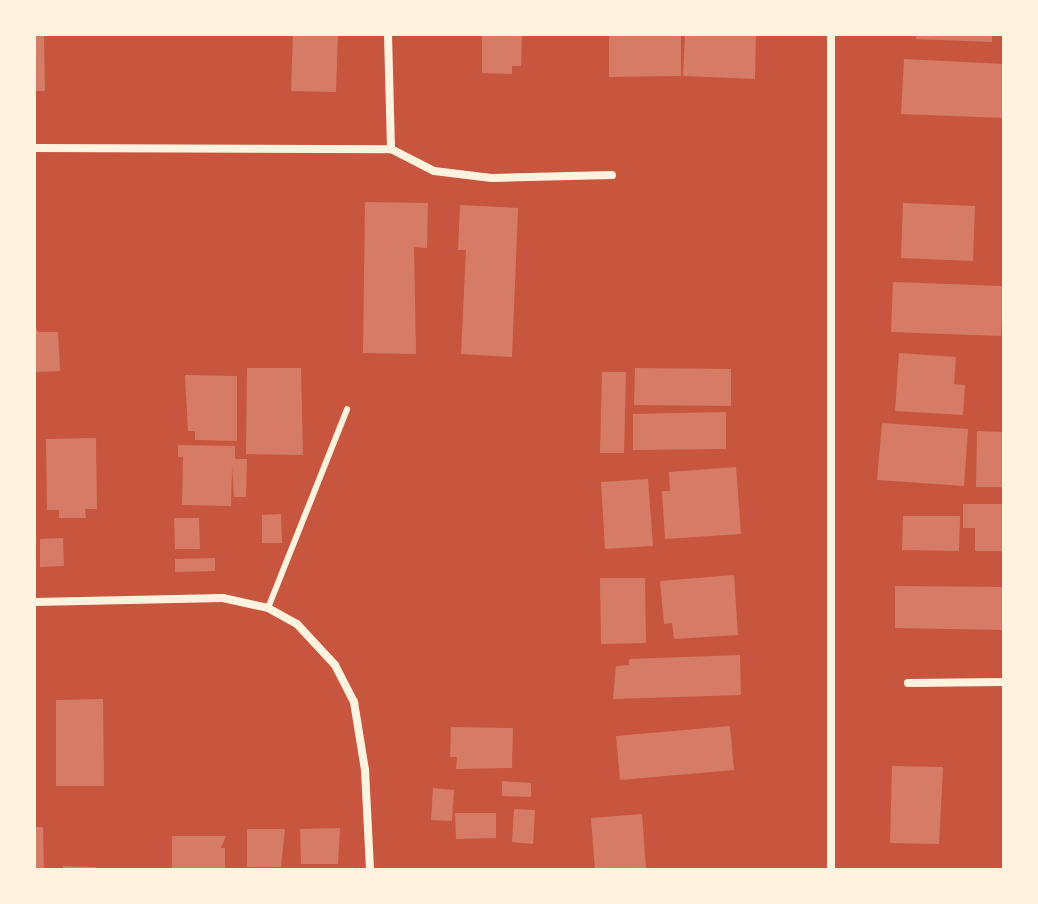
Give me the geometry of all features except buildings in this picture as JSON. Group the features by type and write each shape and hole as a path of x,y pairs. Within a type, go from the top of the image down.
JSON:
{"street":[{"path":"388,34 391,149"},
{"path":"831,34 831,870"},
{"path":"34,148 391,149 434,171 492,178 612,175"},
{"path":"34,602 223,598 268,608 297,624 335,665 354,702 365,770 370,870"},
{"path":"908,683 1004,682"}],"lane":[{"path":"268,608 347,409"}]}
